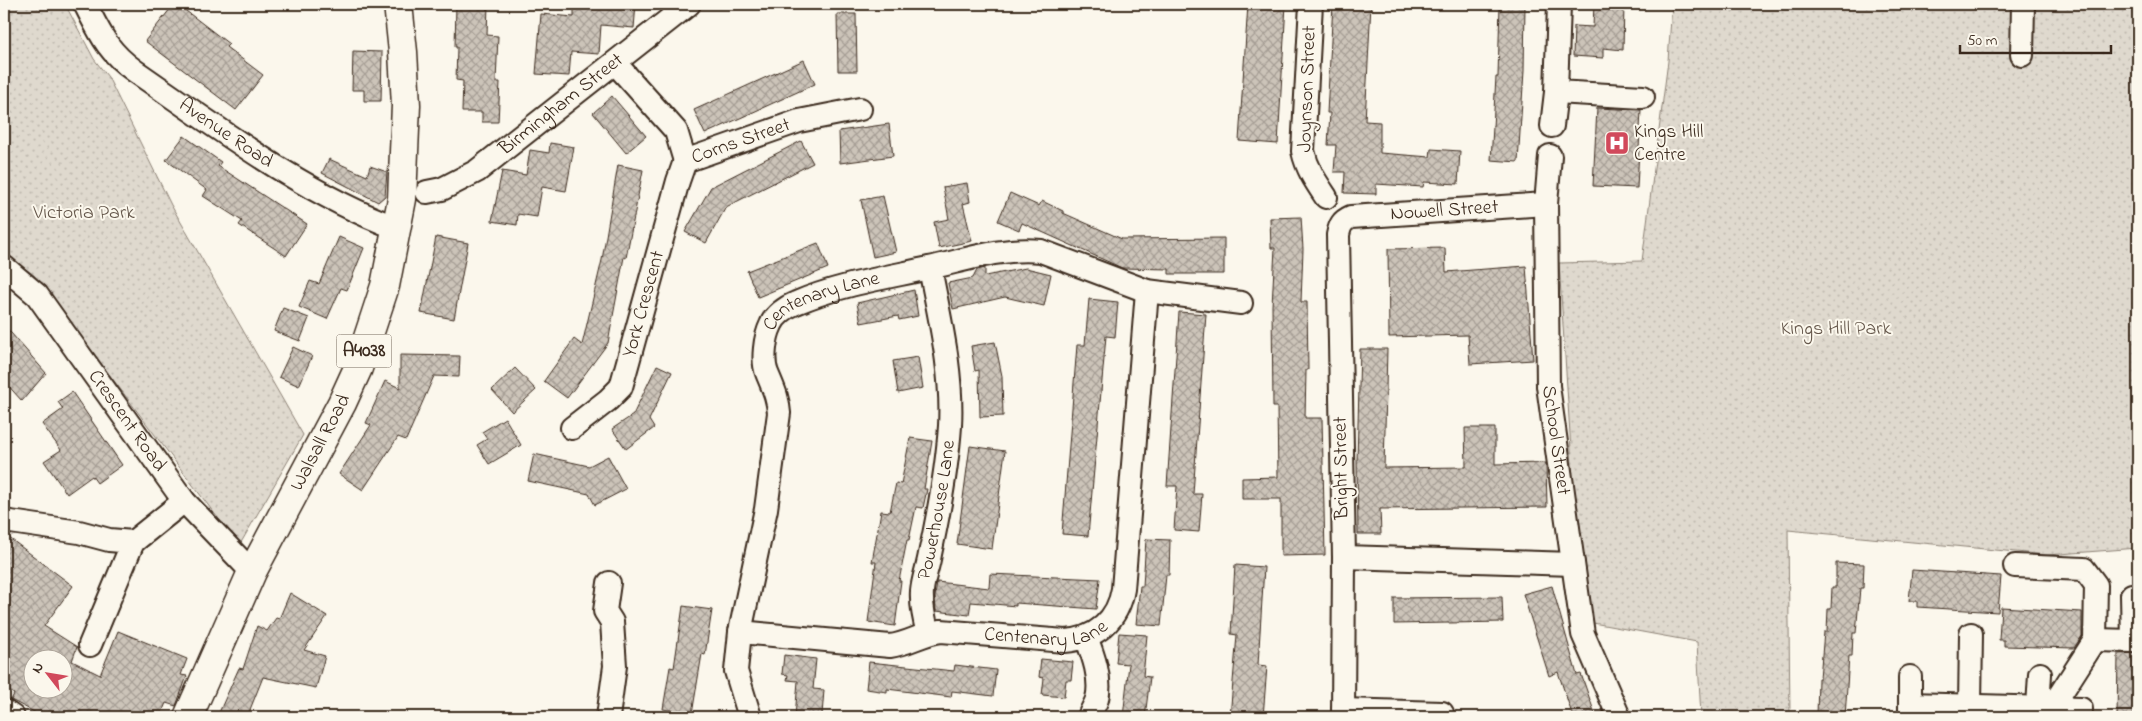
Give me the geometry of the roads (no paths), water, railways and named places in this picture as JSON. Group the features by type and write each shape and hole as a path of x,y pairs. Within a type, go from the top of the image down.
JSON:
{"main road":[{"name":"Walsall Road","path":"188,717 252,572 342,403 358,368 385,286 402,199 406,106 398,4"}],"street":[{"name":"Avenue Road","path":"85,4 102,36 118,59 269,162 376,220 397,228"},
{"name":"Birmingham Street","path":"426,192 442,189 477,171 689,4"},
{"name":"Joynson Street","path":"1311,4 1303,151 1305,163 1326,197"},
{"path":"1552,126 1556,92 1559,4"},
{"path":"2022,55 2023,4"},
{"name":"Corns Street","path":"614,63 676,131 685,160 799,121 860,109"},
{"path":"1556,92 1643,97"},
{"name":"School Street","path":"1550,156 1546,204 1548,386 1583,634 1619,717"},
{"name":"York Crescent","path":"572,428 608,400 621,387 685,160"},
{"name":"Nowell Street","path":"1343,220 1351,217 1546,204"},
{"name":"Bright Street","path":"1343,220 1338,235 1344,556 1343,714"},
{"name":"Centenary Lane","path":"750,717 736,671 740,632 766,509 776,441 778,400 764,361 770,325 782,311 794,303 868,281 1000,251 1024,249 1041,251 1147,292 1241,303"},
{"name":"Crescent Road","path":"4,267 37,295 184,501 252,572"},
{"name":"Powerhouse Lane","path":"928,633 922,608 922,591 930,556 950,427 950,401 943,335 930,268"},
{"name":"Centenary Lane","path":"740,632 890,646 902,644 928,633 941,631 1065,641 1086,637 1096,632 1115,613 1121,600 1123,589 1147,292"},
{"path":"90,645 133,542 184,501"},
{"path":"6,519 79,532 108,540 133,542"},
{"path":"1344,556 1573,564"},
{"path":"2015,566 2084,569 2096,585 2095,640 2045,707"},
{"path":"608,717 615,666 612,622 605,610 609,583"},
{"path":"2095,640 2133,641 2132,595"},
{"path":"1970,706 1971,634"},
{"path":"1086,637 1092,652 1098,684 1097,699 1089,717"},
{"path":"2040,674 2045,707"},
{"path":"1910,677 1910,711 1970,706 2081,709"},
{"path":"4,711 13,717"},
{"path":"1343,714 1442,713 1442,717"}],"place":[{"name":"Kings Hill Centre","path":"1617,143"}],"park label":[{"name":"Victoria Park","path":"84,213"},
{"name":"Kings Hill Park","path":"1836,329"}]}
